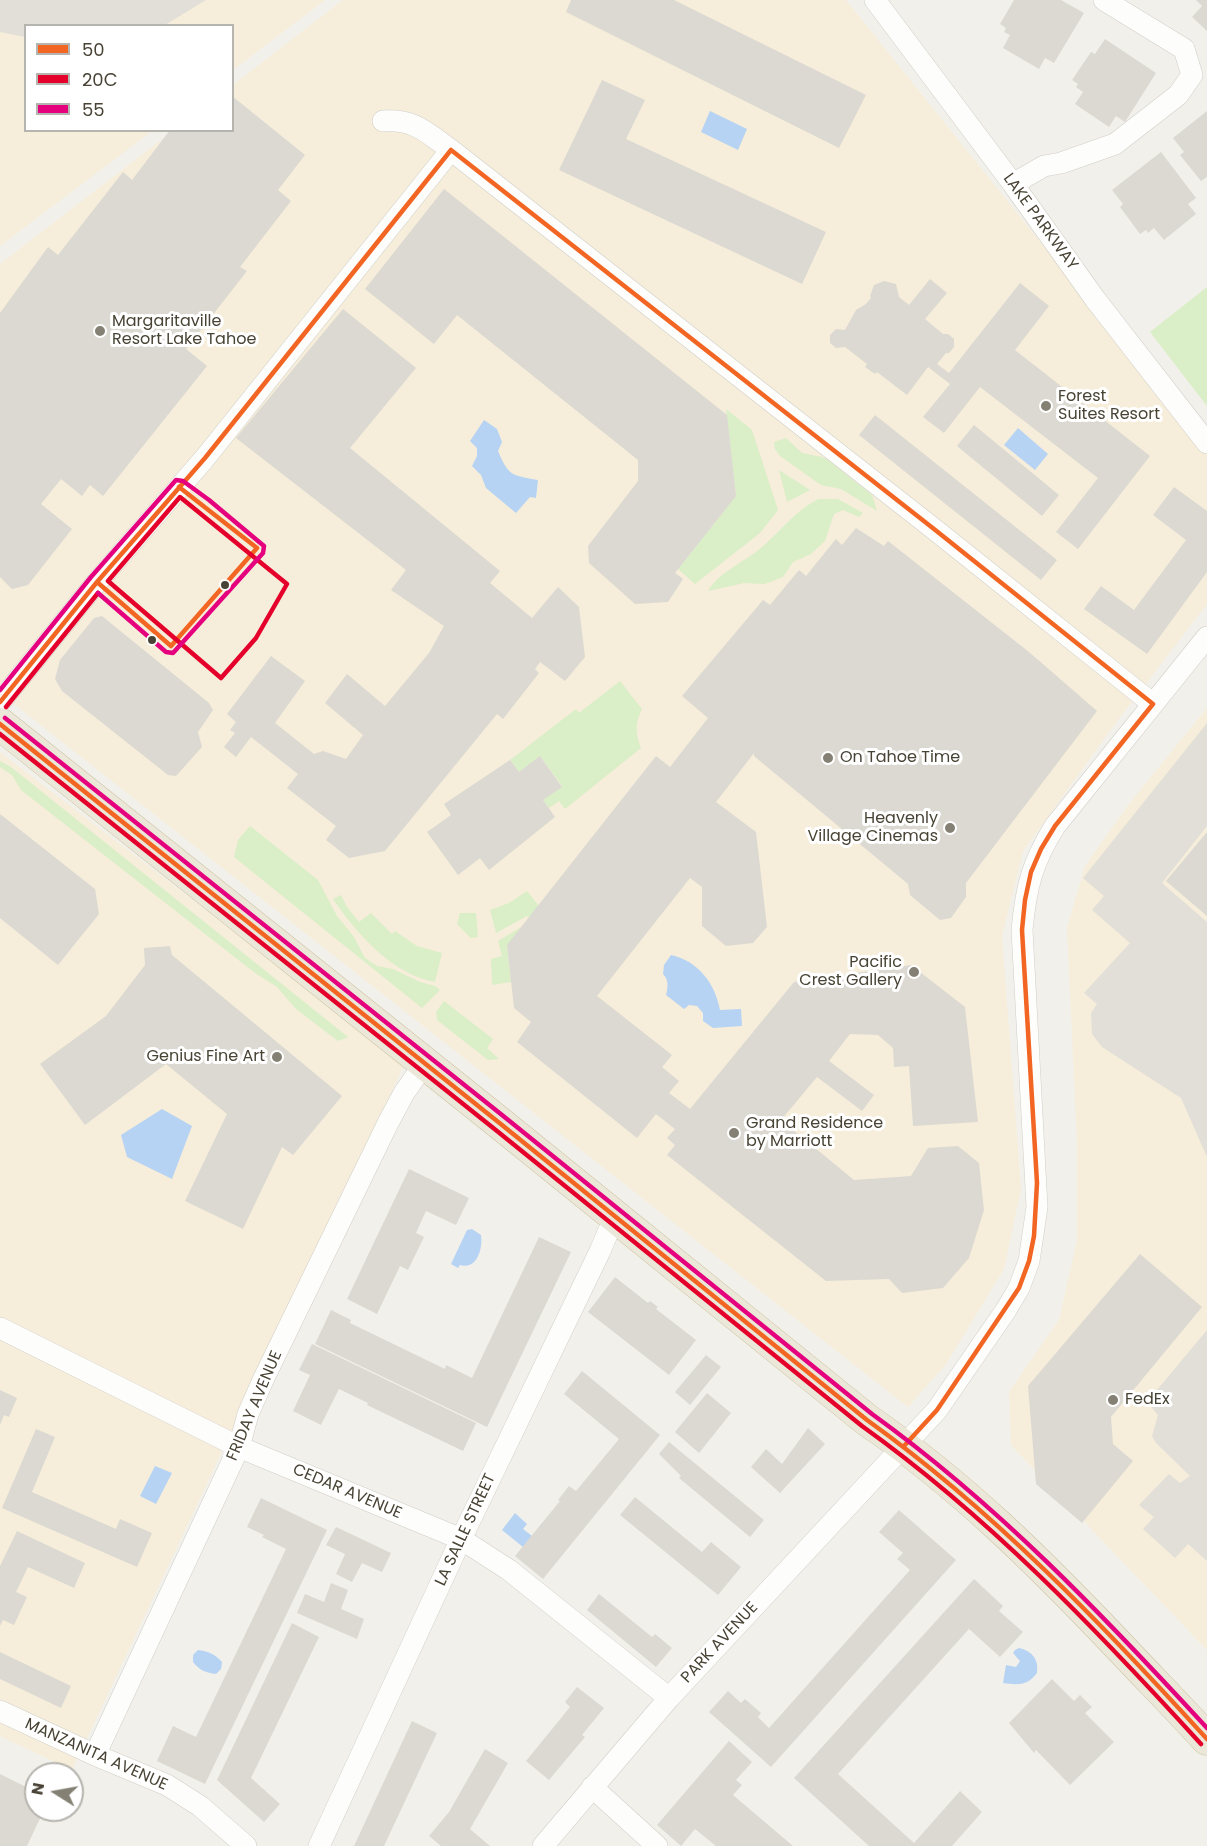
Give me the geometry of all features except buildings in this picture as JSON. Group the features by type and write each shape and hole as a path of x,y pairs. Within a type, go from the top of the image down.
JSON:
{"highway":[{"path":"0,724 867,1420 967,1496 1082,1606 1207,1739"}],"street":[{"name":"LAKE PARKWAY","path":"874,0 1013,184 1095,299 1207,443"},
{"path":"1013,184 1044,166 1060,163 1115,144 1178,94 1192,75 1184,49 1104,0"},
{"path":"383,121 401,120 420,127 451,150 1153,704"},
{"path":"0,702 97,582 205,458 451,150"},
{"name":"PARK AVENUE","path":"543,1846 669,1698 937,1410 1011,1303 1029,1261 1034,1236 1037,1195 1022,930 1031,872 1055,825 1207,637"},
{"name":"FRIDAY AVENUE","path":"95,1755 239,1447 248,1414 264,1378 388,1123 404,1093 425,1063"},
{"name":"LA SALLE STREET","path":"319,1846 461,1539 615,1216"},
{"name":"CEDAR AVENUE","path":"0,1328 239,1447 461,1539 509,1570 669,1698"},
{"name":"MANZANITA AVENUE","path":"0,1711 167,1785 200,1806 246,1846"},
{"path":"592,1787 657,1846"}],"shaded area":[{"path":"0,0 325,0 234,69 234,24 24,24 24,132 151,132 0,246"},
{"path":"0,0 206,0 167,24 24,24 24,37 0,32"},
{"path":"343,0 846,0 1207,450 1207,604 1115,724 1023,851 1002,936 1021,1189 1004,1269 946,1364 908,1407 0,693 0,264 172,132 234,132 234,84"},
{"path":"1207,708 1207,1650 1011,1445 1009,1392 1059,1320 1077,1241 1077,1141 1067,928 1085,866 1129,804"},
{"path":"1207,723 1207,826 1162,883 1207,922 1207,1157 1181,1098 1102,1047 1092,1034 1091,1013 1097,1004 1084,993 1130,943 1092,910 1104,896 1083,878"},
{"path":"0,752 405,1063 76,1762 55,1762 0,1736"},
{"path":"1207,1330 1207,1561 1188,1544 1175,1558 1143,1529 1154,1517 1139,1505 1169,1474 1180,1483 1190,1476 1156,1443 1152,1436 1158,1415 1147,1402"}],"green space":[{"path":"1207,287 1207,406 1150,332"},
{"path":"726,409 752,430 778,510 760,533 695,584 678,569 736,496"},
{"path":"786,438 802,453 828,460 872,495 877,511 841,489 821,485 780,456 775,449 774,442"},
{"path":"779,470 810,490 787,502"},
{"path":"818,499 838,499 863,513 859,517 843,510 834,514 825,541 811,554 793,562 783,577 765,584 744,583 708,591 719,578 755,552 809,504"},
{"path":"620,681 642,709 637,728 641,748 565,809 559,801 549,808 543,800 562,786 541,757 519,772 510,760 576,709 579,713"},
{"path":"0,761 11,767 348,1037 338,1041 296,1009 277,987 255,973 21,790 12,775 0,767"},
{"path":"250,826 318,880 337,916 354,937 365,958 377,966 393,969 440,990 422,1008 234,857 238,840"},
{"path":"527,891 539,906 530,918 527,916 496,933 490,910 509,903"},
{"path":"341,895 359,922 371,913 392,934 395,931 417,946 442,953 435,982 405,971 377,951 333,899"},
{"path":"460,913 476,913 478,937 471,938 457,924"},
{"path":"523,926 507,946 511,982 492,985 491,959 502,956 498,941"},
{"path":"444,1001 493,1039 487,1048 499,1059 488,1060 437,1020 436,1012"}],"water":[{"path":"710,111 747,129 738,150 701,132"},
{"path":"484,420 497,429 502,442 498,451 505,466 512,473 538,480 536,498 530,497 516,513 486,488 481,475 472,466 477,456 477,448 470,441"},
{"path":"1018,428 1048,454 1035,470 1004,445"},
{"path":"671,955 689,962 704,975 714,991 720,1010 741,1009 742,1026 713,1028 703,1021 703,1013 697,1006 689,1005 684,1009 666,995 668,984 663,974 664,965"},
{"path":"162,1109 192,1126 172,1179 127,1157 121,1135"},
{"path":"472,1229 481,1235 480,1252 471,1264 460,1265 458,1268 451,1264 467,1230"},
{"path":"155,1466 172,1473 156,1504 140,1496"},
{"path":"515,1513 527,1524 523,1529 532,1536 523,1547 502,1530"},
{"path":"1019,1648 1034,1656 1037,1673 1022,1684 1003,1683 1006,1665 1016,1667 1020,1661 1013,1653"},
{"path":"198,1650 211,1653 222,1662 221,1669 216,1674 203,1671 193,1662 193,1655"}],"transit line":[{"name":"50","path":"0,702 97,582 205,458 451,150 1153,704 1055,826 1031,872 1022,930 1037,1183 1034,1236 1029,1261 1019,1288 937,1410 904,1446"},
{"name":"55","path":"0,690 91,577 176,480 183,481 209,500 264,546 263,553 173,653 166,652 98,593"},
{"name":"50","path":"97,582 171,646 257,548 179,487"},
{"name":"20C","path":"180,497 287,584 256,638 221,678 108,581 180,497"},
{"name":"20C","path":"6,707 98,593"},
{"name":"55","path":"5,718 962,1485 1047,1562 1207,1728"},
{"name":"50","path":"0,724 959,1492 1045,1570 1207,1739"},
{"name":"20C","path":"0,734 954,1498 1040,1576 1201,1744"}],"place":[{"name":"Margaritaville Resort Lake Tahoe","path":"100,331"},
{"name":"Forest Suites Resort","path":"1046,406"},
{"name":"On Tahoe Time","path":"828,758"},
{"name":"Heavenly Village Cinemas","path":"950,828"},
{"name":"Pacific Crest Gallery","path":"914,972"},
{"name":"Genius Fine Art","path":"277,1057"},
{"name":"Grand Residence by Marriott","path":"734,1133"},
{"name":"FedEx","path":"1113,1400"}]}
